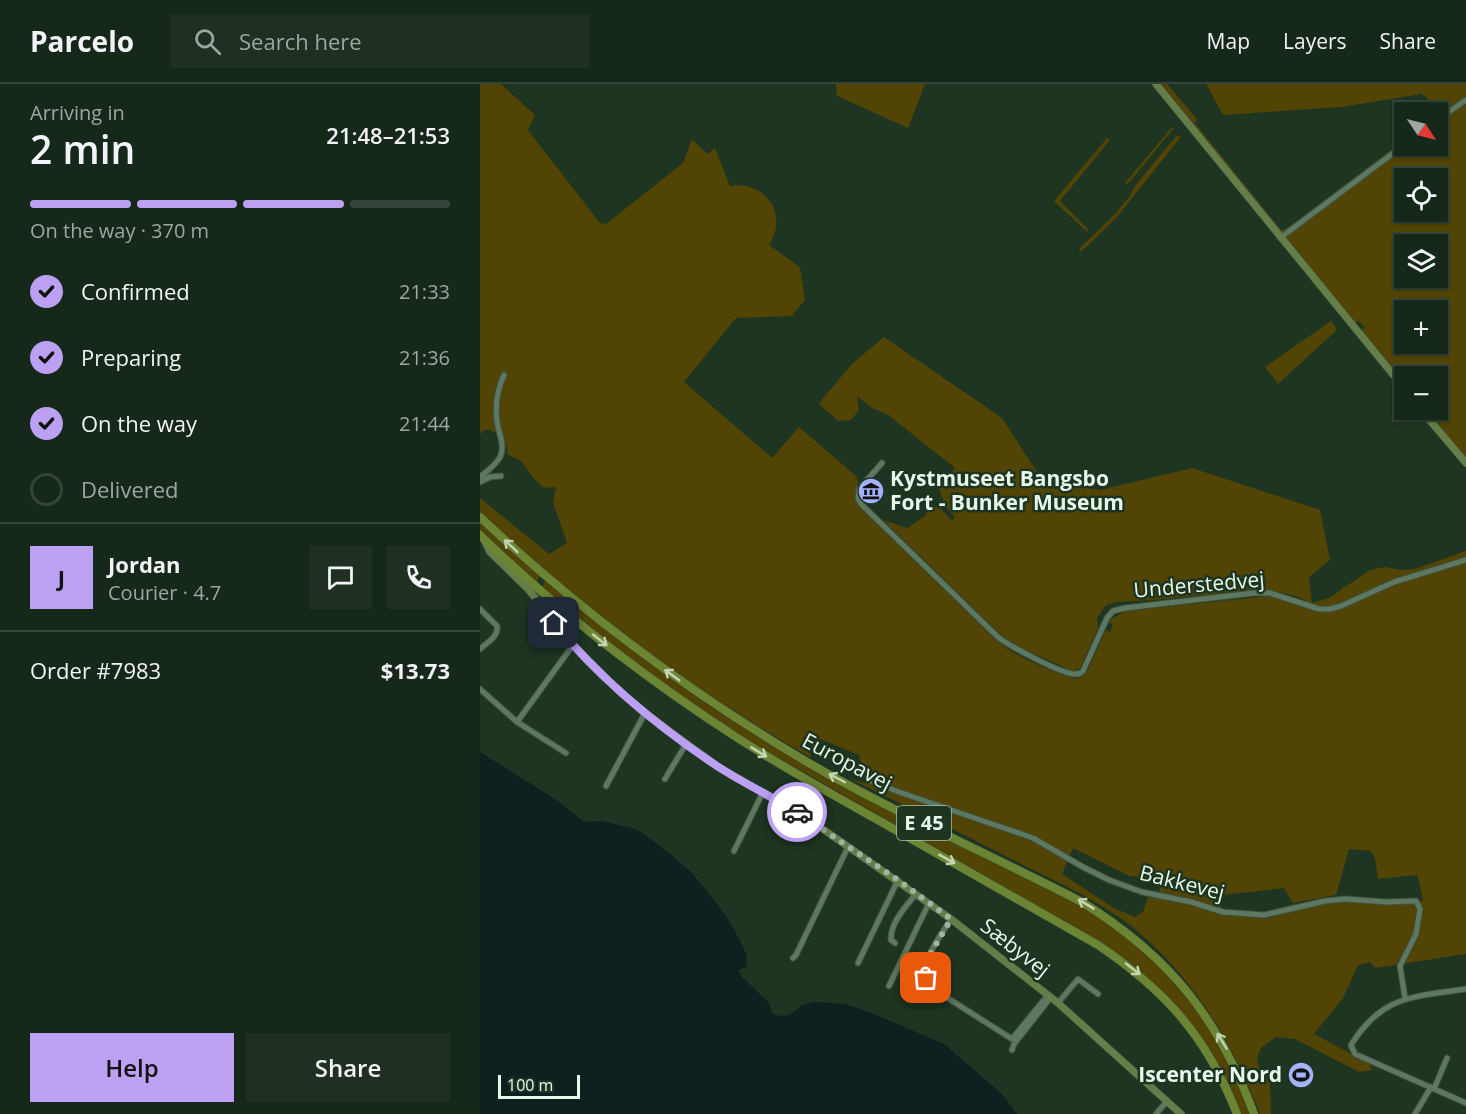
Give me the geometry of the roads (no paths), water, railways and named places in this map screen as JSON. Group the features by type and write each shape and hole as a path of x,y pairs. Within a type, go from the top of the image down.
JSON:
{"main road":[{"name":"Europavej","path":"480,517 544,575 637,650 746,725 850,785 1082,902 1111,920 1158,960 1197,1004 1227,1050 1254,1114"},
{"name":"Europavej","path":"482,537 539,589 629,662 736,738 1098,945 1125,963 1163,996 1198,1038 1225,1083 1237,1114"}],"street":[{"path":"1156,84 1394,376"},
{"path":"1448,112 1466,100"},
{"path":"1280,238 1394,152"},
{"path":"480,477 493,466 502,452 497,420 497,394 504,375"},
{"path":"1429,420 1466,463"},
{"name":"Understedvej","path":"882,463 859,489 858,499 862,505 999,638 1022,652 1071,674 1080,674 1083,670 1107,618 1113,611 1254,592 1270,593 1319,609 1330,609 1394,582 1466,560"},
{"path":"480,482 490,477 501,476"},
{"name":"Sæbyvej","path":"482,537 490,552 528,589 573,645 645,713 718,767 763,792 848,847 951,919 1052,998 1180,1114"},
{"path":"539,589 544,575"},
{"name":"Sæbyvej","path":"539,589 541,601 551,619"},
{"path":"480,609 497,626 498,630 480,649"},
{"path":"518,722 573,645"},
{"path":"480,689 518,722 566,753"},
{"path":"606,786 645,713"},
{"path":"665,779 686,744"},
{"name":"Bakkevej","path":"860,771 871,781 899,792 1033,838 1109,880 1142,892 1191,902 1223,912 1263,915 1325,901 1345,899 1387,902 1416,901 1420,909 1416,934 1400,966 1405,998"},
{"path":"734,851 763,792"},
{"path":"793,958 848,847"},
{"path":"858,963 898,880"},
{"path":"895,943 890,935 897,919 916,894"},
{"path":"889,986 929,903"},
{"path":"951,919 925,963 926,978 935,990 1012,1039 1052,998"},
{"name":"Sæbyvej","path":"1012,1050 1014,1044 1052,998 1078,979 1098,994"},
{"path":"1466,989 1405,998 1389,1005 1374,1015 1351,1044 1356,1054 1466,1102"},
{"path":"1415,1114 1433,1088 1447,1058"},
{"path":"1156,1114 1167,1101"}],"place":[{"name":"Kystmuseet Bangsbo Fort - Bunker Museum","path":"871,491"},
{"name":"Iscenter Nord","path":"1301,1075"}]}
